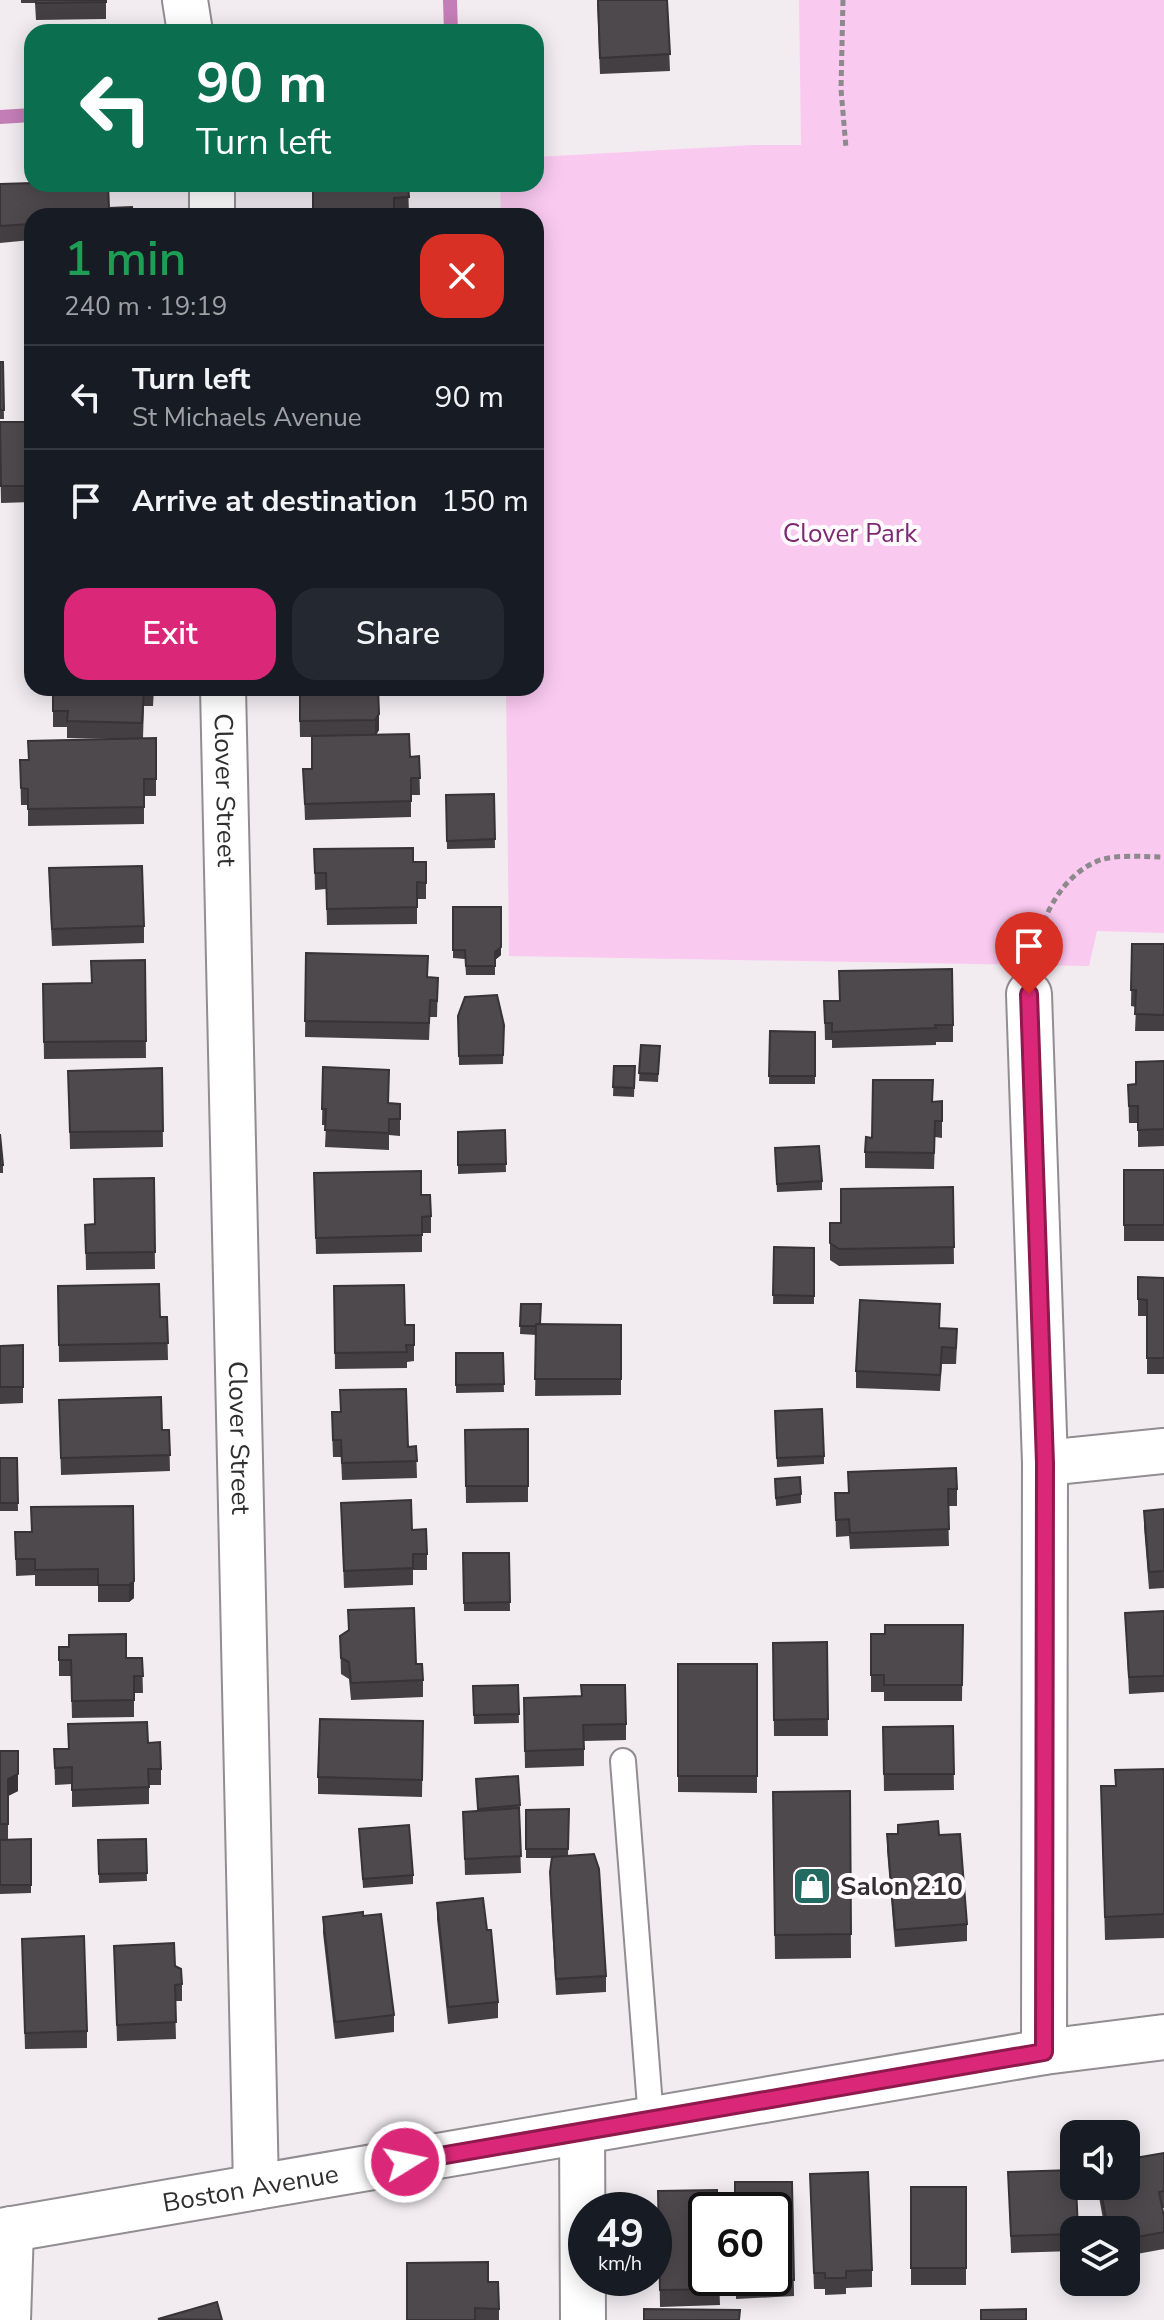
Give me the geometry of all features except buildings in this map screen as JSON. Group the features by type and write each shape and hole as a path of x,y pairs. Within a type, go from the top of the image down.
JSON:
{"street":[{"path":"185,0 189,24"},
{"name":"Clover Street","path":"223,696 256,2187"},
{"path":"1029,994 1045,1463 1044,2052"},
{"path":"1045,1463 1164,1451"},
{"name":"Boston Avenue","path":"6,2230 1044,2052 1164,2037"},
{"path":"582,2132 583,2320"},
{"path":"6,2230 8,2320"}],"lane":[{"path":"623,1761 651,2119"}],"path":[{"path":"843,0 841,89 846,148"},
{"path":"1029,994 1042,922 1051,903 1079,873 1103,859 1164,857"}],"green space":[{"name":"Clover Park","path":"799,0 1164,0 1164,933 1097,931 1089,966 509,956 506,696 544,696 544,208 501,208 500,192 544,192 544,157 801,145"}],"waterway":[{"path":"450,0 451,24"},
{"path":"0,117 24,116"}],"place":[{"name":"Salon 210","path":"812,1886"}],"route":[{"path":"405,2162 1044,2052 1045,1463 1029,994"}]}
